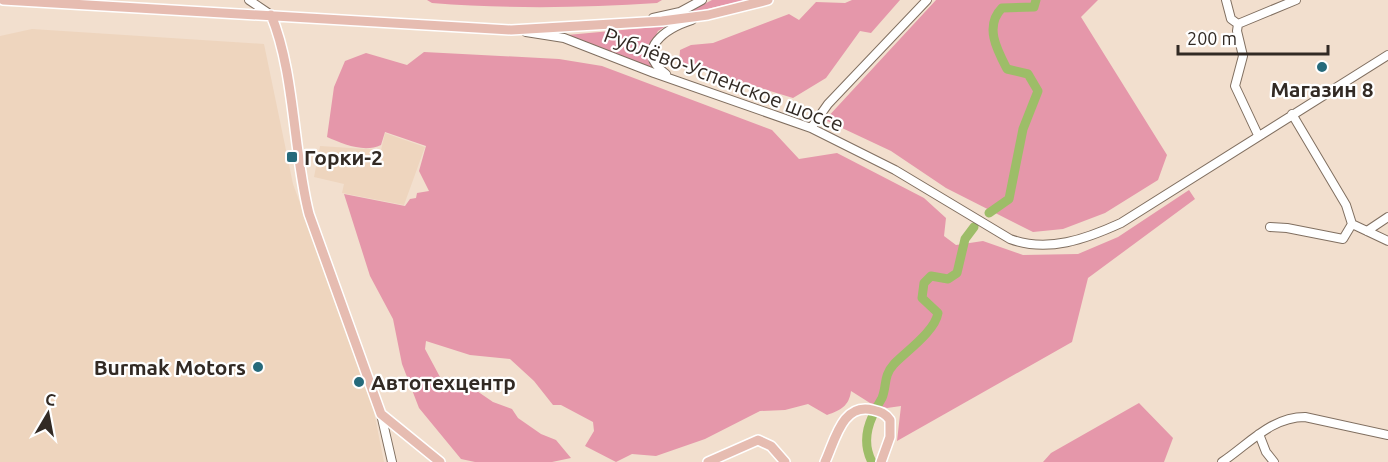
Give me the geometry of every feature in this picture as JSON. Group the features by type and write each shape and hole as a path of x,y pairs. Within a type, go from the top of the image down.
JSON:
{"main road":[{"name":"Рублёво-Успенское шоссе","path":"3,0 511,30 621,24 708,15 768,0"},
{"path":"271,15 281,47 302,184 309,214 381,414 440,462"},
{"path":"825,462 843,423 854,412 867,409 883,413 890,420 891,431 881,462"},
{"path":"708,462 758,440 771,446 785,462"}],"street":[{"path":"249,0 271,15"},
{"path":"621,24 680,12 702,0"},
{"path":"812,128 828,105 927,0"},
{"path":"1226,0 1231,19 1238,24"},
{"path":"1238,24 1296,0"},
{"path":"673,79 656,62 653,53 658,38 670,27 708,15"},
{"path":"1238,24 1237,31 1243,56 1234,86 1258,135"},
{"name":"Рублёво-Успенское шоссе","path":"511,30 564,38 812,128 895,170 1010,239 1030,246 1076,241 1121,223 1388,55"},
{"path":"1270,227 1344,239 1352,224 1346,205 1292,114"},
{"path":"1367,231 1388,218"},
{"path":"1352,224 1388,241"},
{"path":"381,414 392,462"},
{"path":"1222,462 1270,425 1292,417 1305,417 1388,435"},
{"path":"1259,434 1266,452 1274,462"}],"shaded area":[{"path":"427,0 662,0 657,3 545,7 460,5 432,3"},
{"path":"712,0 746,0 685,14"},
{"path":"852,0 900,0 871,33 860,31 826,78 793,98 679,63 680,50 691,45 713,43 789,14 799,20 816,2 845,3"},
{"path":"936,0 1098,0 1081,17 1167,155 1158,180 1105,213 1063,229 1033,232 946,188 891,151 825,120"},
{"path":"666,26 658,31 651,46 656,70 567,35"},
{"path":"32,29 264,44 293,184 371,397 384,462 0,462 0,36"},
{"path":"424,52 559,59 602,66 772,130 799,159 837,153 924,198 946,218 944,236 956,245 983,241 1023,255 1078,254 1118,237 1189,190 1195,199 1088,278 1072,342 897,441 901,406 887,408 870,403 851,391 844,407 827,415 808,404 785,410 760,411 705,439 656,456 632,454 616,462 585,446 594,431 593,422 561,405 553,405 534,381 510,359 470,355 426,341 425,349 440,377 474,389 493,402 512,409 518,418 541,434 556,440 571,458 552,462 475,462 461,459 419,408 402,364 393,319 370,276 344,194 405,206 410,199 416,198 417,193 429,191 419,171 426,146 385,132 381,145 368,148 347,145 327,137 334,87 345,61 366,53 407,65"},
{"path":"385,133 425,147 404,205 342,193 344,184 314,177 320,146 381,150"},
{"path":"1139,403 1173,438 1164,462 1043,462 1051,453"}],"waterway":[{"path":"989,213 1009,199 1023,129 1038,91 1028,74 1007,69 994,38 994,22 1002,8 1034,7 1036,0"},
{"path":"872,462 867,445 868,429 884,394 888,373 936,320 938,313 922,298 924,283 931,276 948,279 957,273 965,239 974,227"}],"place":[{"name":"Магазин 8","path":"1322,67"},
{"name":"Горки-2","path":"292,157"},
{"name":"Burmak Motors","path":"258,367"},
{"name":"Автотехцентр","path":"359,382"}]}
